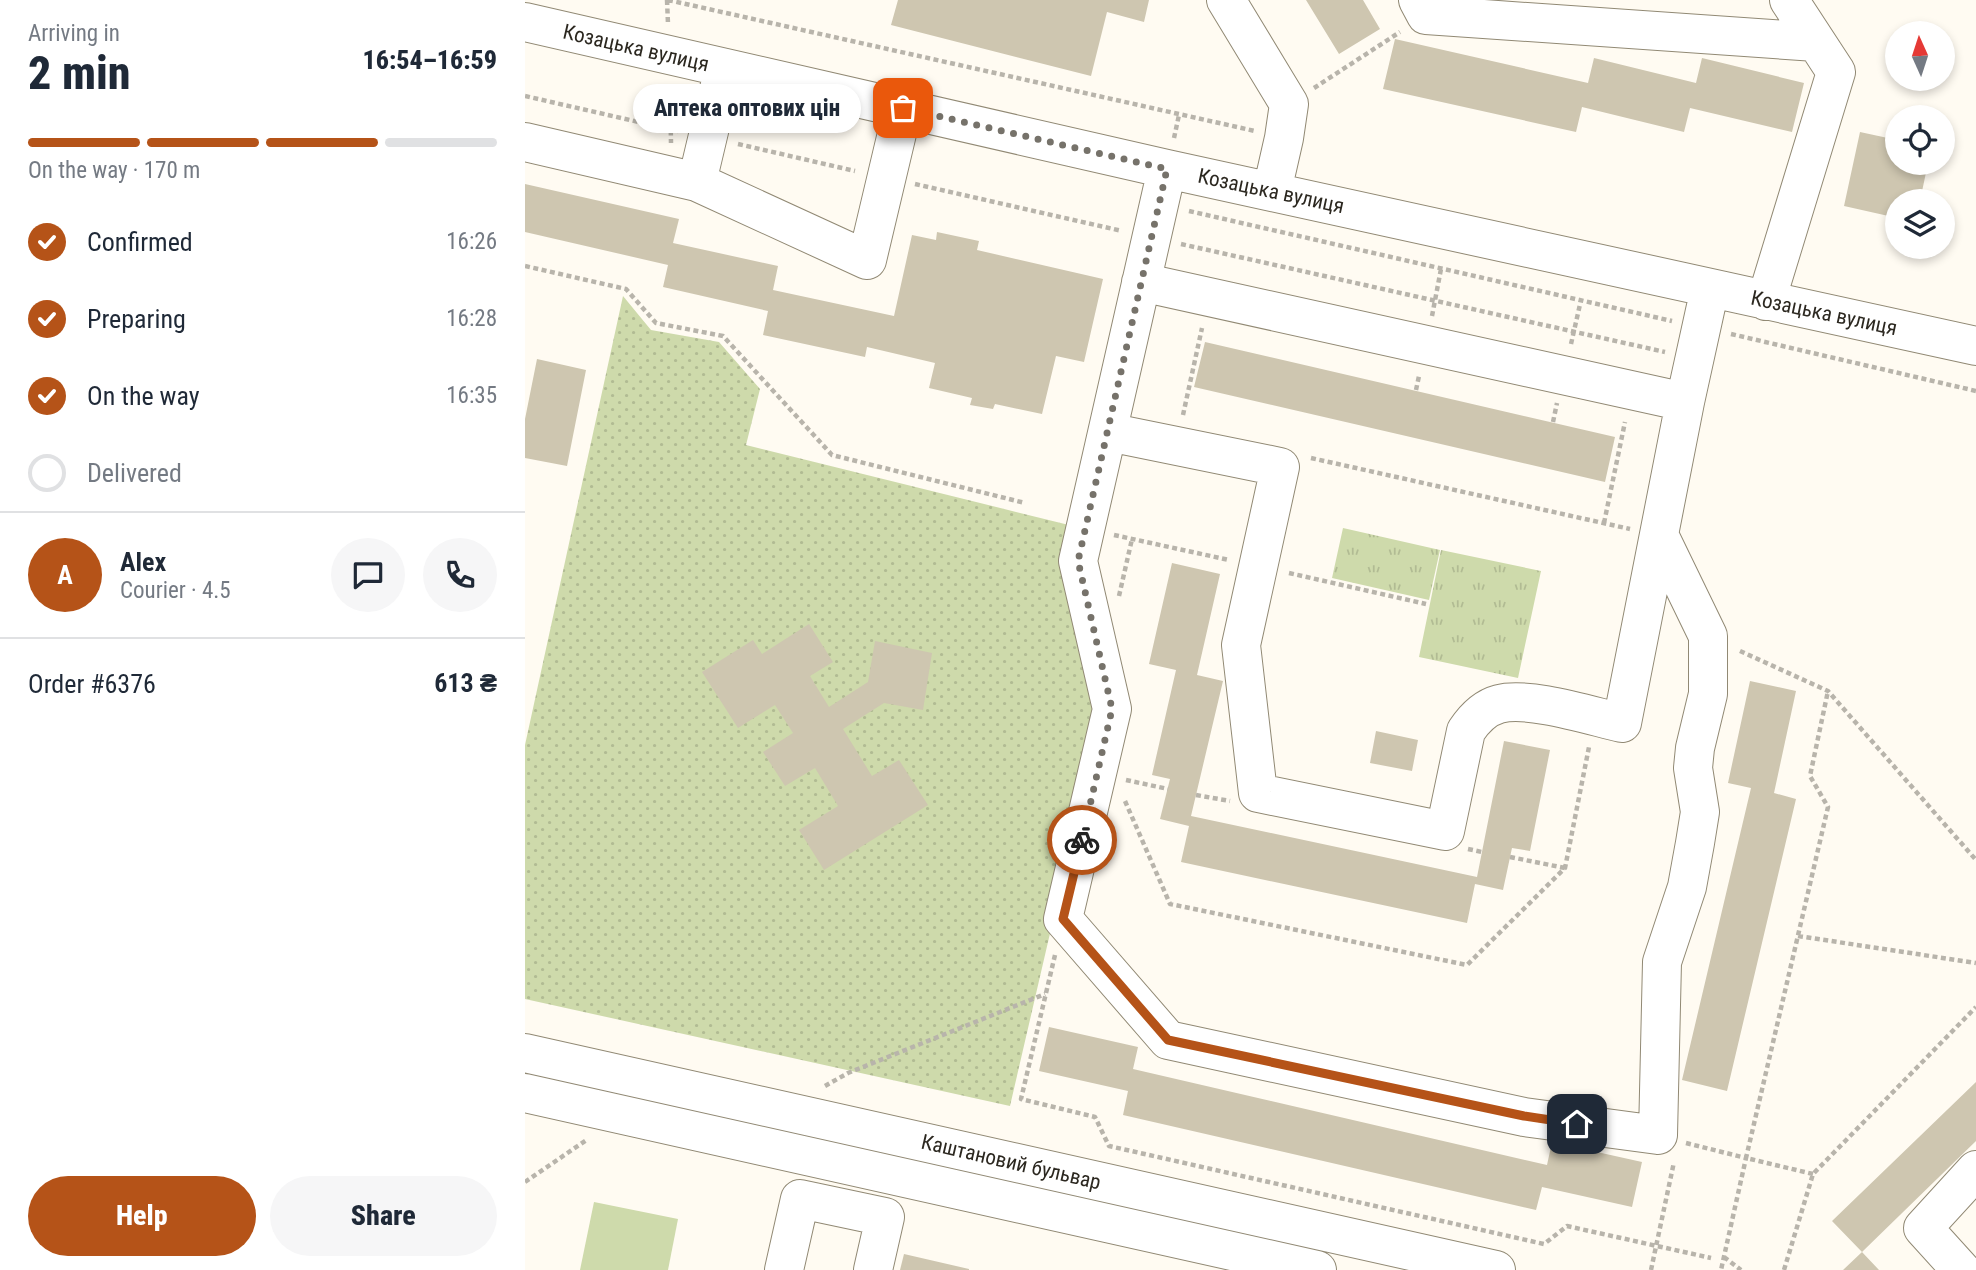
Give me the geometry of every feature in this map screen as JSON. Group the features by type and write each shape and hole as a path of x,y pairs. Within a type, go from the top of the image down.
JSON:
{"street":[{"path":"1226,0 1287,121 1272,191"},
{"path":"1766,301 1836,72 1789,0"},
{"path":"1422,8 1817,42"},
{"name":"Козацька вулиця","path":"525,22 903,108 1159,204 1272,191 1976,346"},
{"path":"697,182 724,68"},
{"path":"525,142 697,182 867,260 903,108"},
{"path":"1159,204 1078,561 1112,709 1063,919 1168,1040 1524,1116 1668,1138 1662,962 1686,887 1700,812 1693,768 1708,694 1708,636 1660,536"},
{"path":"1142,282 1685,402"},
{"path":"1108,432 1280,467 1241,645 1258,793 1445,831 1466,731 1474,719 1486,709 1498,704 1526,702 1622,723 1710,288"},
{"name":"Каштановий бульвар","path":"525,1053 1496,1270"},
{"name":"Каштановий бульвар","path":"525,1093 1317,1270"},
{"path":"1961,1270 1923,1228 1976,1170"},
{"path":"784,1270 800,1199 884,1217 873,1270"}],"path":[{"path":"668,0 1287,121 1422,8"},
{"path":"684,4 689,0"},
{"path":"525,96 887,178 1159,204 1698,343 1976,391"},
{"path":"1159,204 1698,343"},
{"path":"525,266 626,289 656,323 723,336 832,455 1025,503"},
{"path":"1183,415 1208,296"},
{"path":"1604,523 1632,390"},
{"path":"1303,456 1660,536"},
{"path":"1117,606 1132,539"},
{"path":"1708,636 1828,691 1976,860"},
{"path":"1721,1270 1828,807 1810,776 1828,691"},
{"path":"1120,791 1170,904 1467,965 1565,868 1591,736"},
{"path":"1115,778 1168,789"},
{"path":"1510,857 1565,868"},
{"path":"1063,919 1021,1099 1095,1116 1109,1146 1544,1244 1567,1226 1711,1258"},
{"path":"1798,936 1976,963"},
{"path":"807,1116 816,1094 838,1078 1045,994"},
{"path":"1784,1270 1813,1174 1976,1007"},
{"path":"525,1182 583,1142 636,1118"},
{"path":"1651,1270 1657,1245 1668,1138 1813,1174"},
{"path":"1724,1257 1741,1270"}],"green space":[{"path":"623,296 651,330 719,342 760,389 746,445 1073,526 1102,709 1010,1106 525,999 525,745"},
{"path":"1343,528 1440,550 1429,600 1332,578"},
{"path":"1441,550 1541,571 1518,678 1419,657"},
{"path":"594,1202 678,1219 668,1270 580,1270"}],"building":[{"path":"898,0 1149,0 1144,22 1107,12 1091,76 891,25"},
{"path":"1306,0 1363,0 1380,29 1339,54"},
{"path":"1395,39 1588,83 1594,58 1696,83 1702,58 1804,83 1792,132 1690,108 1684,132 1582,107 1576,132 1383,89"},
{"path":"1860,132 1885,137 1885,175 1925,175 1923,189 1885,189 1885,215 1844,206"},
{"path":"525,184 679,219 673,243 778,266 773,290 894,316 912,235 936,240 937,232 979,241 977,250 1103,279 1084,362 1056,356 1042,414 995,404 993,409 970,405 972,398 929,388 935,363 867,347 865,357 763,335 768,311 663,287 668,265 525,232"},
{"path":"1205,342 1615,437 1605,482 1194,387"},
{"path":"537,359 586,370 567,466 525,458 525,419"},
{"path":"1172,563 1220,574 1197,675 1223,681 1191,816 1477,877 1504,741 1550,750 1530,851 1512,848 1503,890 1475,884 1467,923 1181,862 1189,826 1160,819 1170,779 1152,775 1176,670 1149,664"},
{"path":"809,624 833,662 810,676 829,707 868,682 875,641 932,653 923,710 884,703 843,729 872,776 899,760 928,805 824,870 799,830 838,806 815,768 785,786 763,752 793,733 775,705 738,728 702,672 753,640 762,654"},
{"path":"1750,681 1796,691 1774,793 1796,799 1727,1091 1682,1080 1751,788 1728,783"},
{"path":"1376,731 1418,740 1412,771 1370,763"},
{"path":"1049,1027 1138,1047 1133,1069 1547,1165 1552,1142 1642,1162 1632,1207 1542,1187 1536,1210 1123,1115 1128,1091 1039,1071"},
{"path":"1976,1082 1976,1141 1862,1252 1832,1221"},
{"path":"1862,1252 1879,1270 1843,1270"},
{"path":"904,1254 969,1269 969,1270 900,1270"}],"way so far":[{"path":"903,108 1167,169 1078,561 1112,709 1082,840"}],"place":[{"name":"Аптека оптових цін","path":"903,108"}],"route":[{"path":"1082,840 1063,919 1168,1040 1524,1116 1577,1124"}]}
